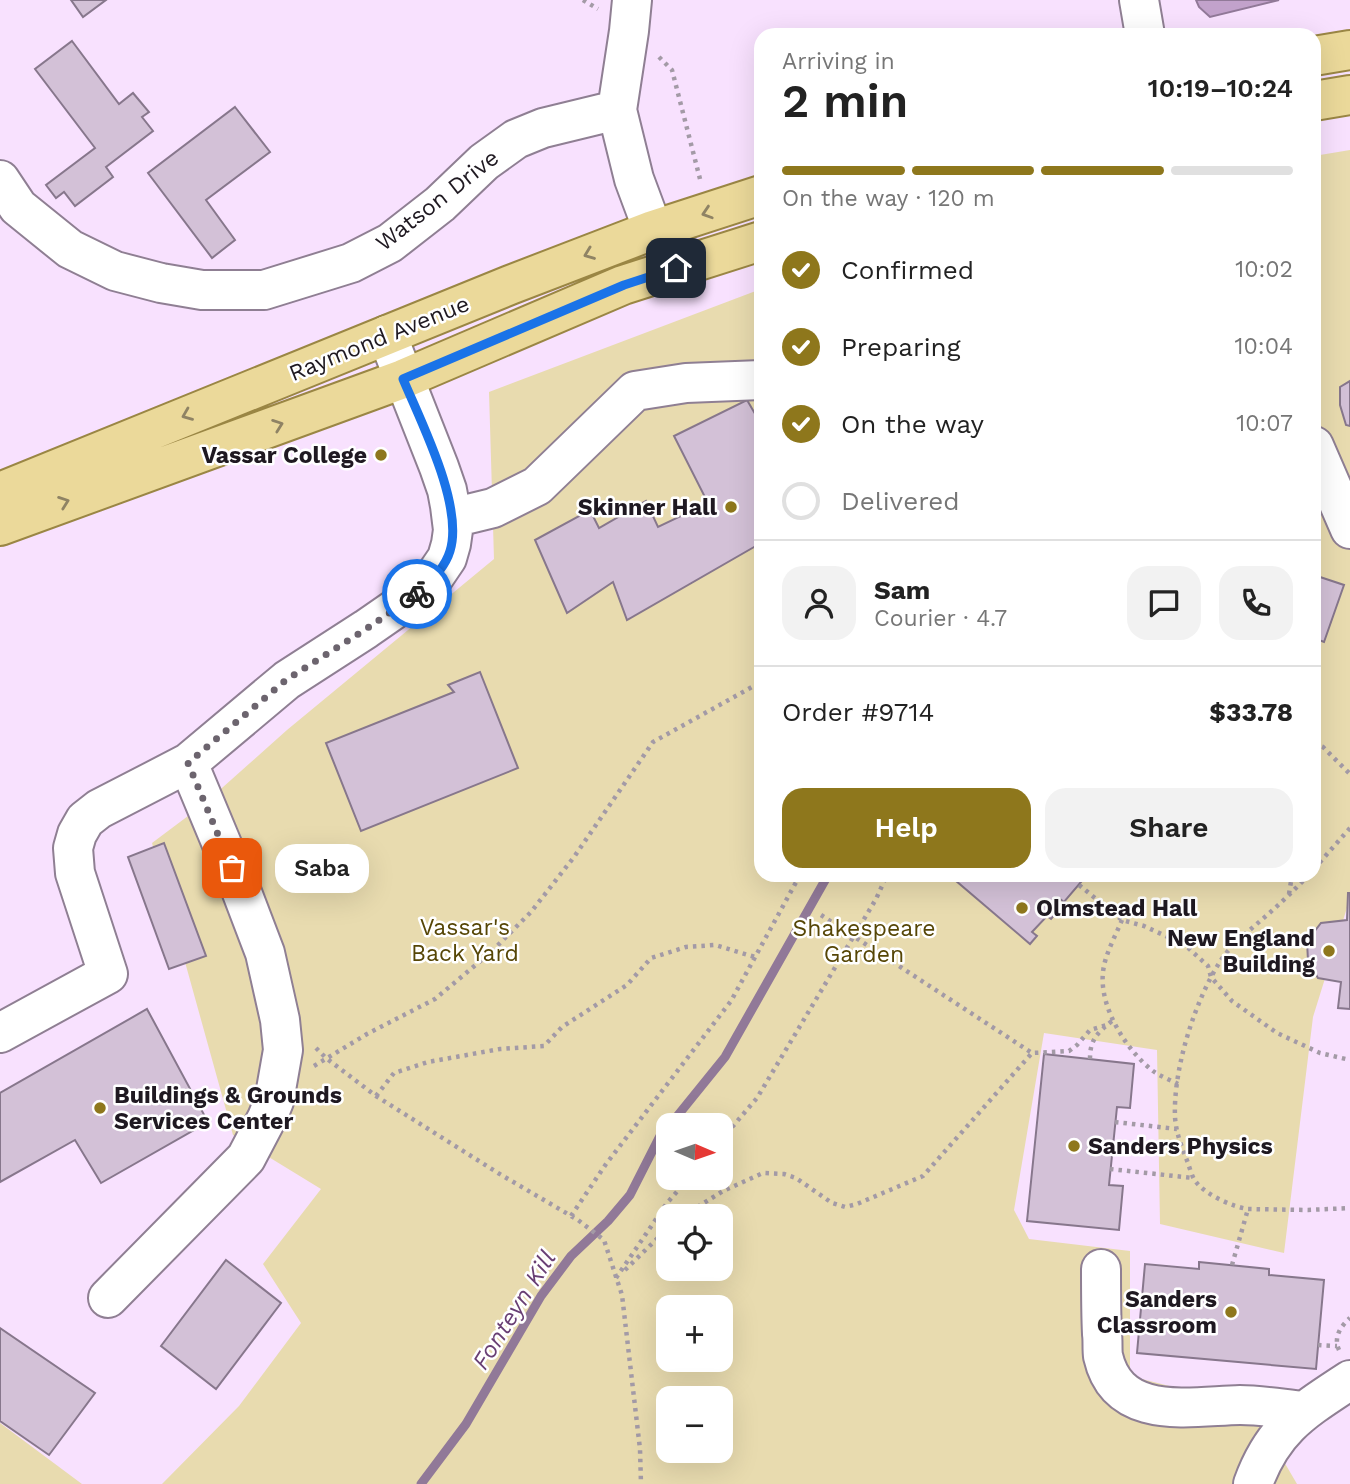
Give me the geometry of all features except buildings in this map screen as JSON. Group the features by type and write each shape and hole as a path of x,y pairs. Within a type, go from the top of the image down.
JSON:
{"main road":[{"path":"1321,55 1350,50"},
{"path":"1321,100 1350,95"},
{"name":"Raymond Avenue","path":"0,492 510,285 653,230 754,197"},
{"name":"Raymond Avenue","path":"0,526 403,379 624,285 754,242"}],"street":[{"path":"632,0 617,110 634,179 653,230"},
{"path":"1139,0 1144,28"},
{"name":"Watson Drive","path":"0,180 18,207 70,249 115,271 202,290 264,290 351,264 390,243 440,204 484,162 516,139 543,128 617,110"},
{"path":"0,1033 108,974 75,873 73,848 85,820 99,809 188,763 286,680 404,604 430,583 439,571 450,551 453,530 447,490 387,335"},
{"path":"452,518 493,508 537,486 635,391 686,383 754,380"},
{"path":"1321,462 1350,529"},
{"path":"108,1298 246,1158 274,1101 283,1050 280,1020 265,953 188,763"},
{"path":"1101,1269 1103,1355 1117,1385 1131,1397 1144,1403 1177,1408 1243,1405 1304,1411"},
{"path":"1253,1484 1260,1464 1278,1436 1304,1411 1343,1360"}],"path":[{"path":"656,54 673,70 701,184"},
{"path":"311,1068 367,1034 435,999 490,953 531,912 574,857 653,742 754,686"},
{"path":"1321,746 1350,774"},
{"path":"1321,861 1350,828"},
{"path":"571,1216 606,1164 731,1001 796,882"},
{"path":"733,1126 757,1098 884,882"},
{"path":"1289,894 1291,882"},
{"path":"1301,882 1236,943 1211,977 1189,1029 1182,1055 1176,1096 1177,1129 1194,1178 1207,1192 1240,1208 1350,1208"},
{"path":"1079,884 1122,920 1143,926 1185,945 1208,965 1211,977 1232,1001 1277,1033 1320,1053 1350,1060"},
{"path":"821,915 1032,1053 1069,1051 1090,1030 1107,1025"},
{"path":"1122,920 1106,956 1102,986 1105,999 1113,1020 1141,1059 1155,1072 1178,1084"},
{"path":"376,1096 394,1073 428,1062 500,1049 544,1046 562,1027 627,985 652,958 686,947 715,945 755,957"},
{"path":"280,1020 376,1096 578,1220 604,1240 622,1295 641,1484"},
{"path":"1090,1059 1092,1041 1096,1034 1113,1020"},
{"path":"702,1204 723,1191 763,1173 784,1174 796,1178 832,1203 845,1207 857,1205 923,1176 1032,1053"},
{"path":"1115,1122 1177,1129"},
{"path":"1110,1169 1194,1178"},
{"path":"617,1278 678,1190"},
{"path":"1232,1265 1248,1209"},
{"path":"617,1278 656,1240"},
{"path":"1343,1360 1336,1339 1342,1325 1350,1318"},
{"path":"1318,1345 1343,1360"}],"shaded area":[{"name":"Vassar College","path":"0,0 1350,0 1350,1484 0,1484"},
{"path":"1196,0 1279,0 1210,17 1199,7"}],"green space":[{"name":"Vassar's Back Yard","path":"1350,150 1350,898 1313,1017 1284,1253 1160,1224 1157,1050 1044,1033 1014,1210 1029,1239 1130,1251 1130,1376 1252,1407 1297,1484 162,1484 239,1406 301,1323 263,1264 321,1189 233,1135 152,843 204,804 287,730 494,559 489,392 754,292 754,882 1321,882 1321,155"},
{"path":"0,1423 82,1484 0,1484"}],"waterway":[{"name":"Fonteyn Kill","path":"680,1113 725,1057 824,882"},
{"name":"Fonteyn Kill","path":"421,1484 466,1424 541,1296 571,1256 608,1221 630,1195 656,1144"}],"way so far":[{"path":"232,868 188,763 286,680 417,594"}],"place":[{"name":"Vassar College","path":"381,455"},
{"name":"Skinner Hall","path":"731,507"},
{"name":"Saba","path":"232,868"},
{"name":"Olmstead Hall","path":"1022,908"},
{"name":"New England Building","path":"1329,951"},
{"name":"Buildings & Grounds Services Center","path":"100,1108"},
{"name":"Sanders Physics","path":"1074,1146"},
{"name":"Sanders Classroom","path":"1231,1312"}],"route":[{"path":"417,594 430,583 447,558 453,530 447,490 403,379 624,285 676,268"}],"park label":[{"name":"Shakespeare Garden","path":"864,941"}]}
